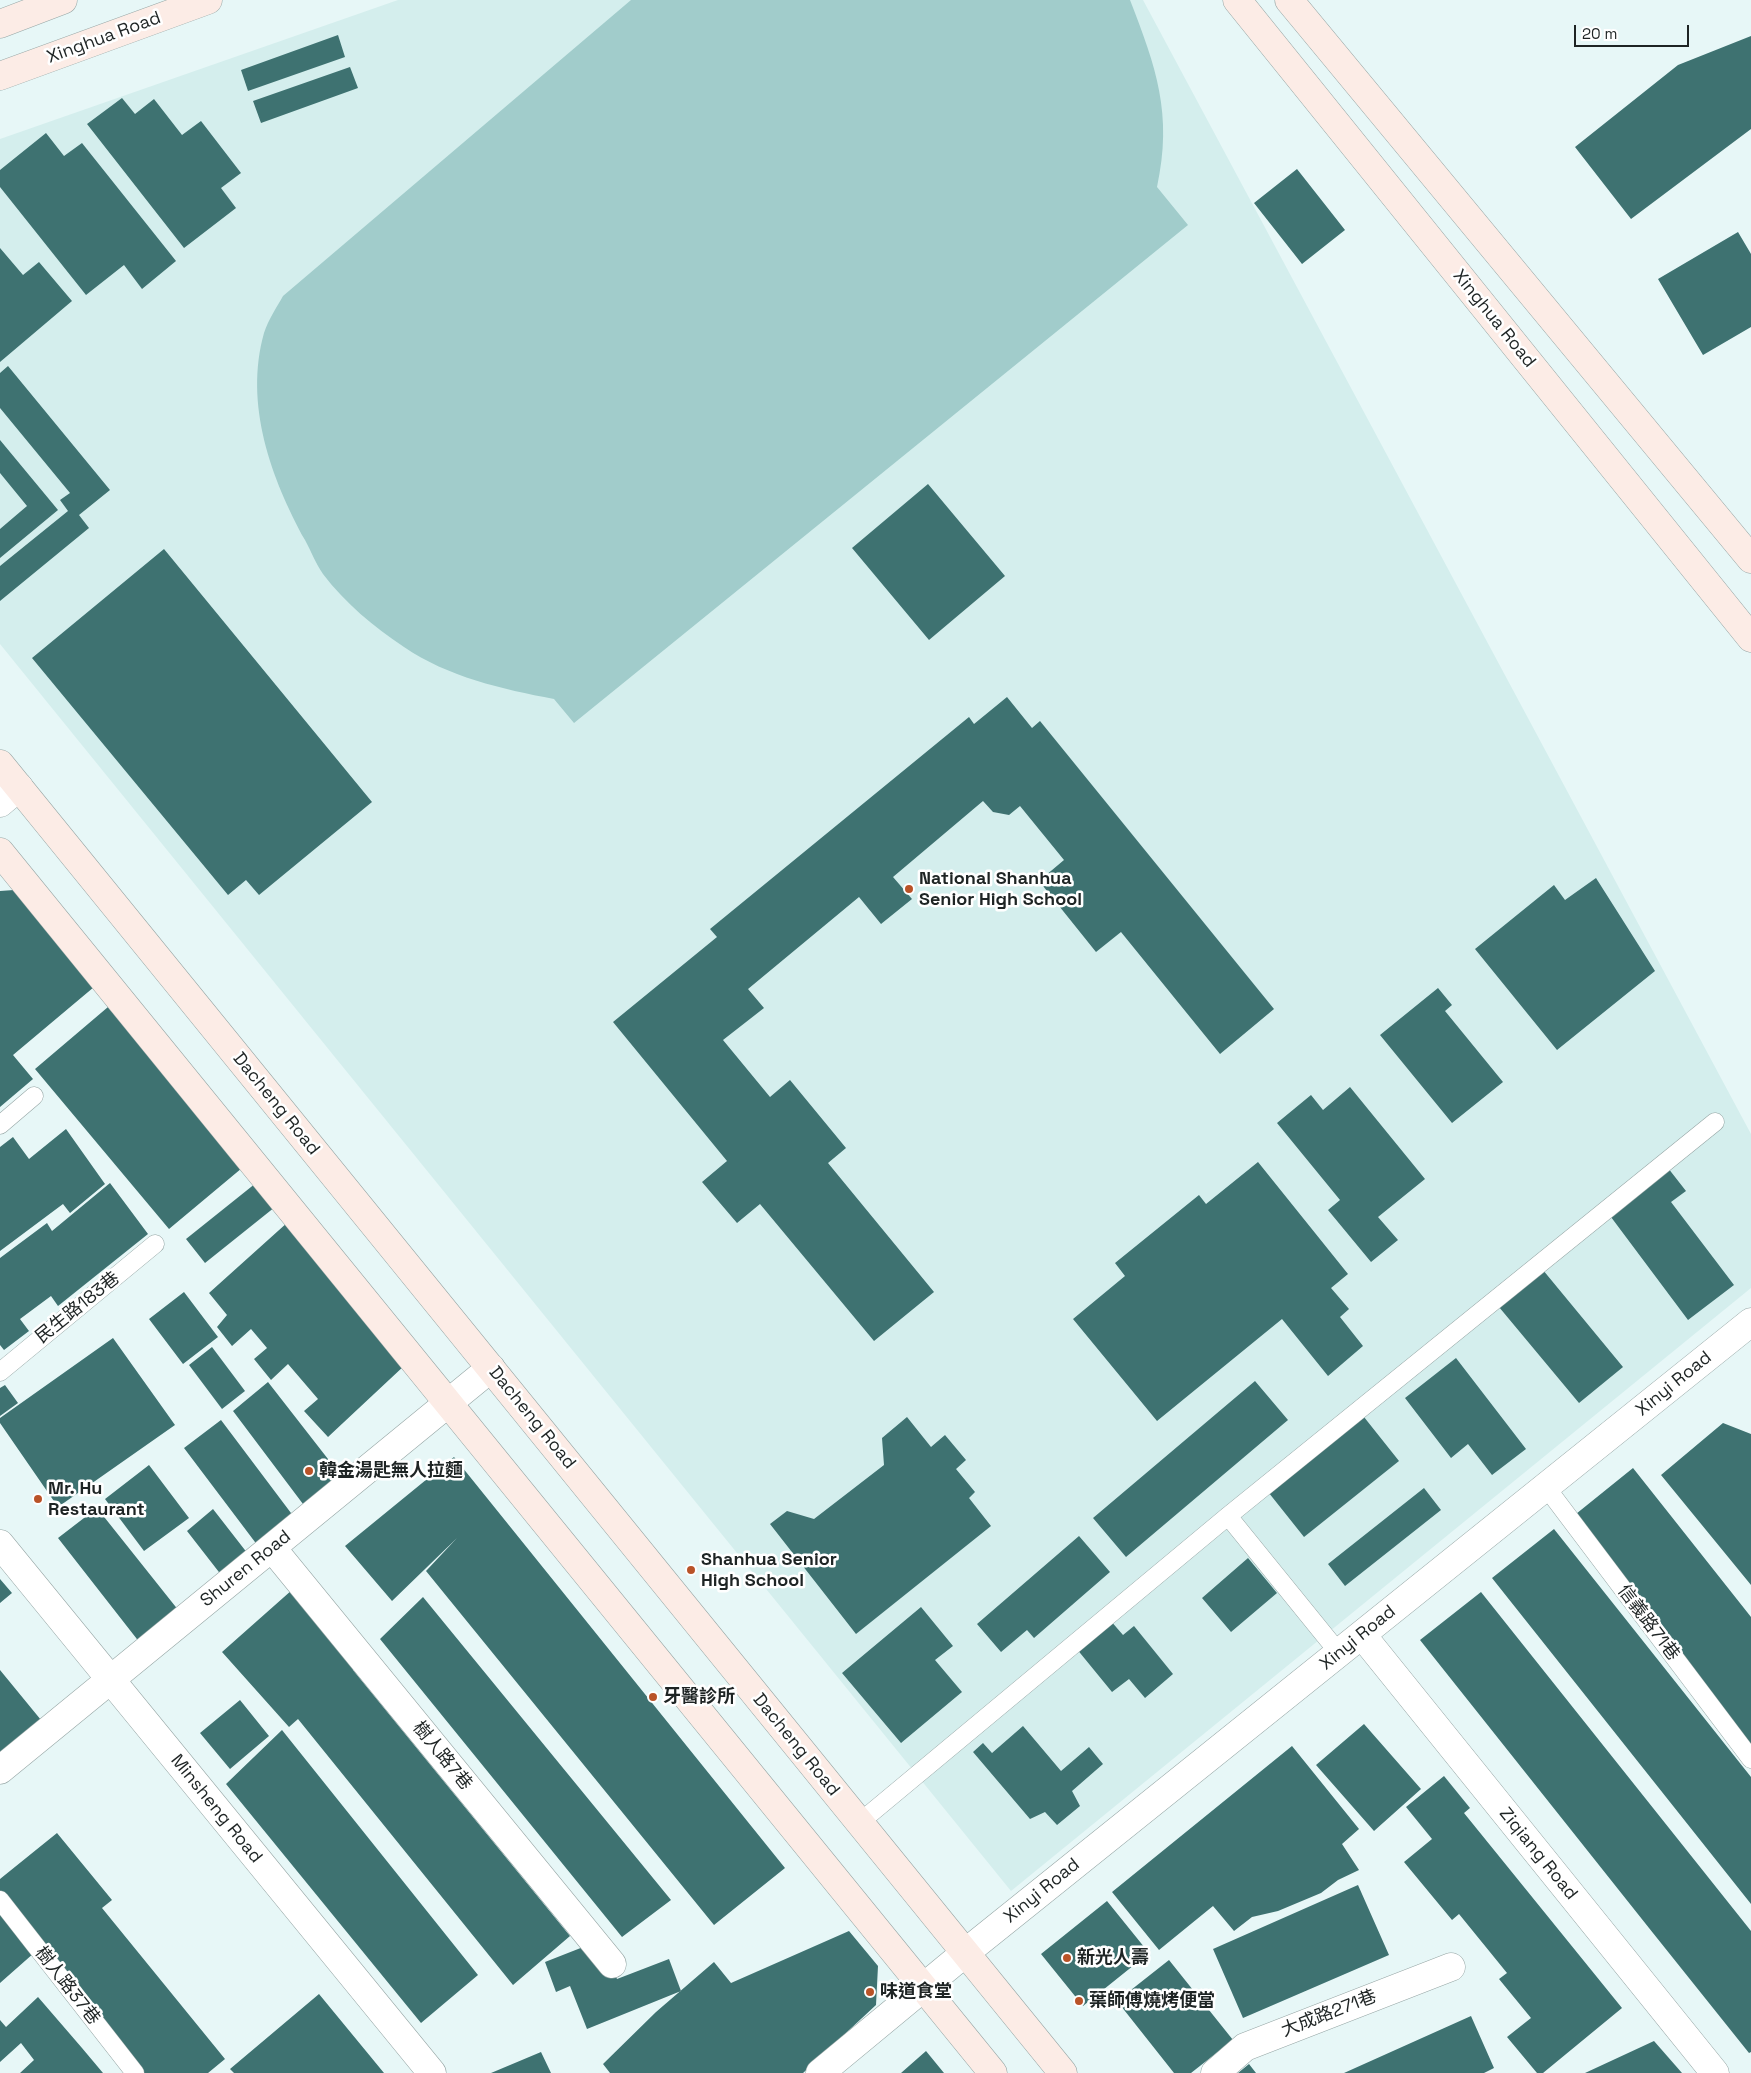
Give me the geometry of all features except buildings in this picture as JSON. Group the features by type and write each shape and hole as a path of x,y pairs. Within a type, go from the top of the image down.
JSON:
{"main road":[{"path":"0,24 63,0"},
{"name":"Xinghua Road","path":"0,76 208,0"},
{"name":"Xinghua Road","path":"1237,0 1751,638"},
{"path":"1289,0 1751,558"},
{"name":"Dacheng Road","path":"0,764 10,795 491,1368 1063,2073"},
{"path":"0,852 993,2073"}],"street":[{"name":"Xinyi Road","path":"923,1989 1546,1487 1747,1334"},
{"name":"Shuren Road","path":"0,1770 491,1368"},
{"name":"Minsheng Road","path":"0,1544 432,2073"},
{"name":"樹人路7巷","path":"272,1548 612,1964"},
{"name":"Ziqiang Road","path":"1362,1635 1715,2073"},
{"name":"大成路271巷","path":"1215,2073 1245,2047 1451,1967"},
{"path":"820,2073 923,1989"}],"lane":[{"path":"0,1125 34,1096"},
{"path":"859,1823 1228,1516 1714,1122"},
{"name":"民生路183巷","path":"0,1372 155,1244"},
{"name":"信義路71巷","path":"1546,1487 1751,1759"},
{"path":"1228,1516 1339,1653"},
{"name":"樹人路37巷","path":"0,1900 135,2073"}],"shaded area":[{"name":"National Shanhua Senior High School","path":"398,0 1143,0 1751,1134 1751,1288 1011,1891 0,644 0,139"},
{"path":"631,0 1130,0 1147,47 1159,91 1163,136 1162,161 1157,187 1188,225 574,723 554,699 476,681 421,657 371,623 350,605 332,585 318,566 281,491 272,466 264,440 259,413 257,387 259,360 264,333 270,318 283,296"}],"place":[{"name":"National Shanhua Senior High School","path":"909,889"},
{"name":"韓金湯匙無人拉麵","path":"309,1471"},
{"name":"Mr. Hu Restaurant","path":"38,1499"},
{"name":"Shanhua Senior High School","path":"691,1570"},
{"name":"牙醫診所","path":"653,1697"},
{"name":"新光人壽","path":"1067,1958"},
{"name":"味道食堂","path":"870,1992"},
{"name":"葉師傅燒烤便當","path":"1079,2001"}]}
